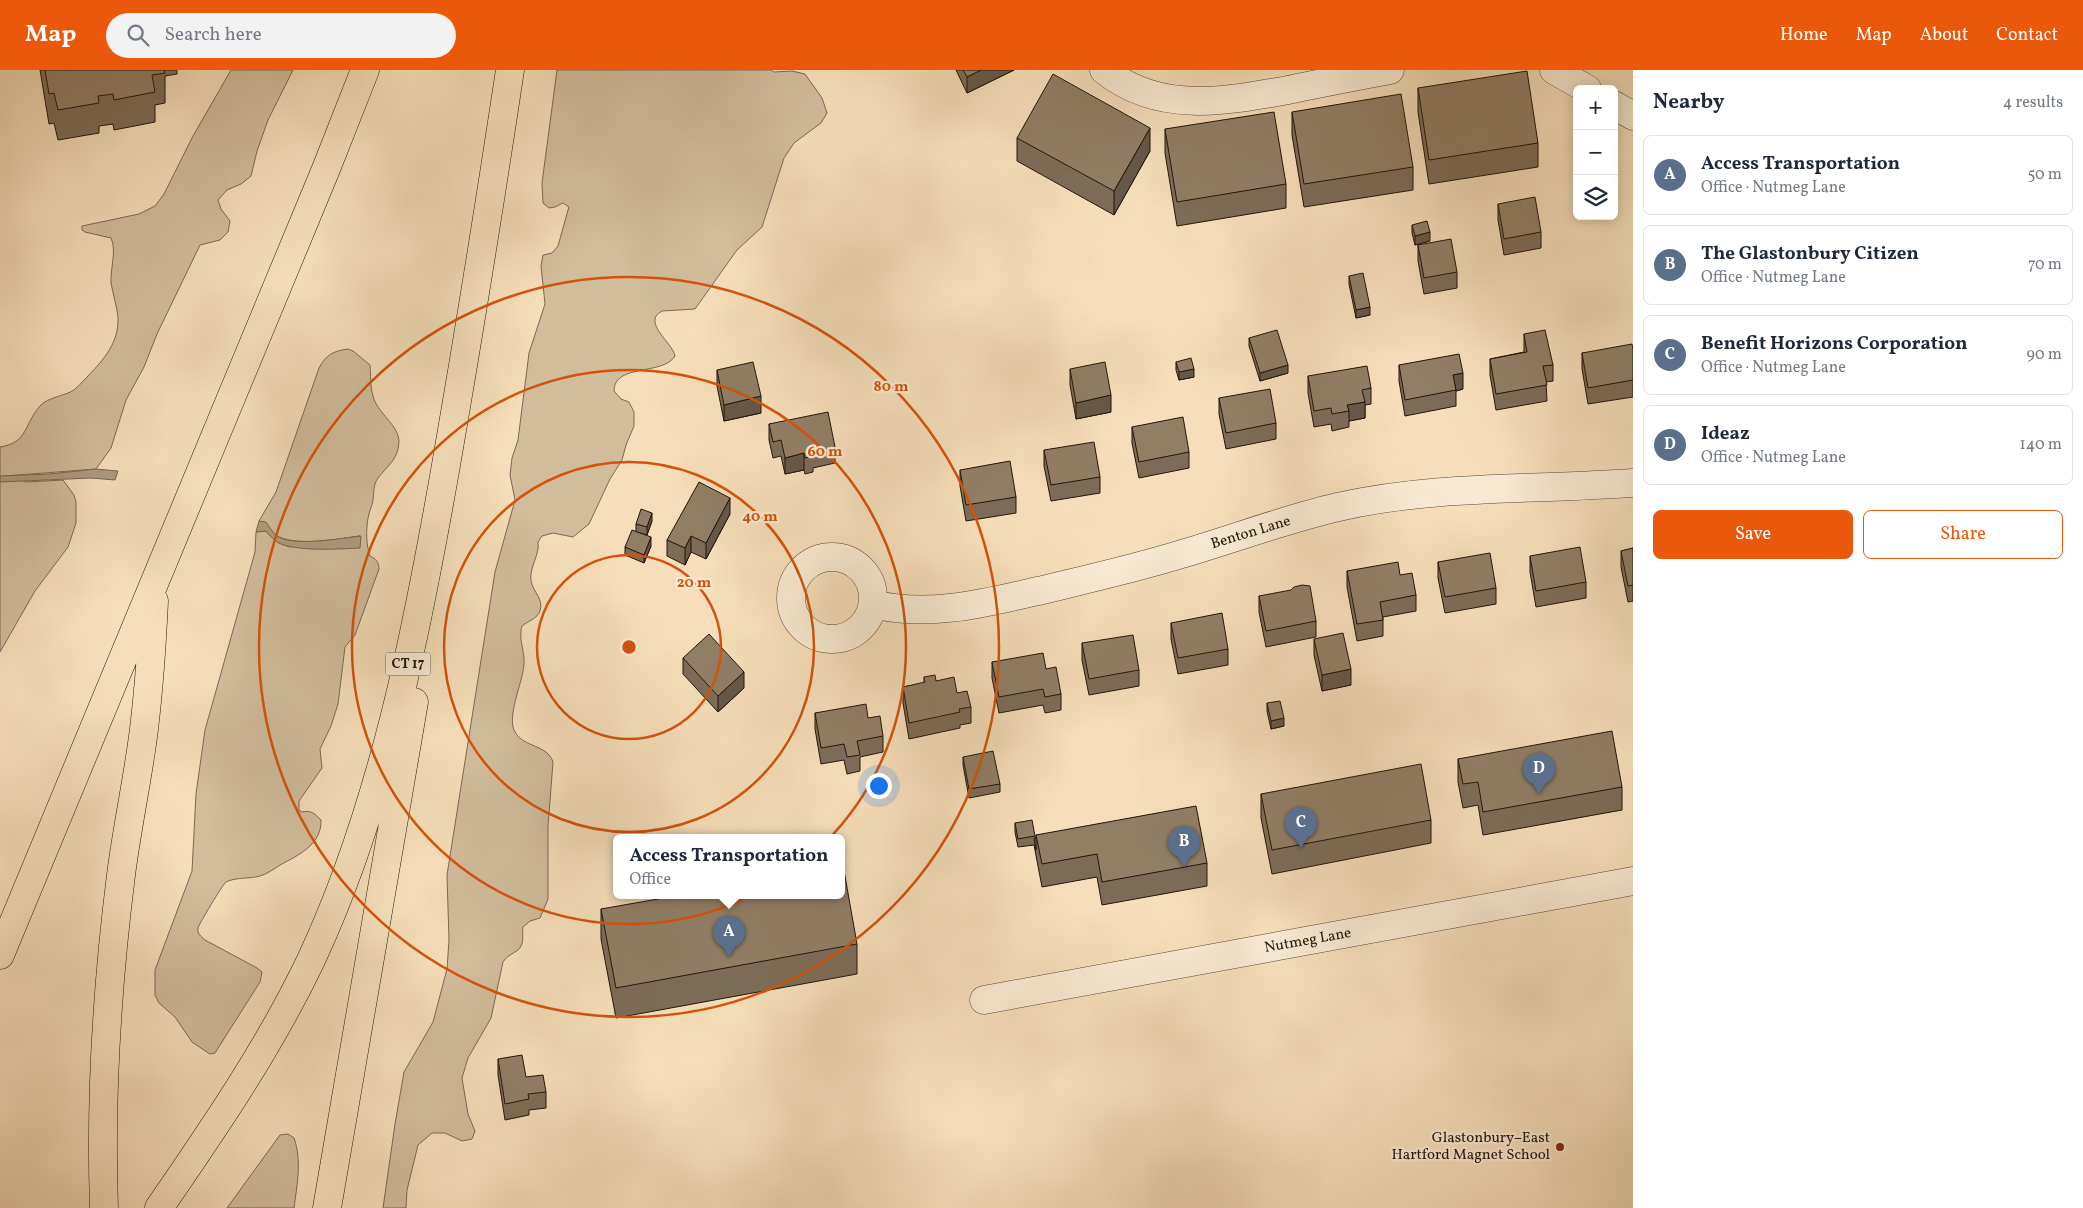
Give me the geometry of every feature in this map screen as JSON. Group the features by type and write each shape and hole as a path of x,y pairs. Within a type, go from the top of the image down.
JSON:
{"highway":[{"path":"1,953 326,169 364,70"},
{"name":"CT 17","path":"159,1208 249,1074 282,1017 311,960 358,840 395,714 424,591 463,370 510,70"},
{"path":"104,1208 103,1105 106,1022 121,873 144,730 151,662 154,584"},
{"path":"327,1208 414,702 422,636 424,591"}],"street":[{"path":"1104,70 1125,85 1140,92 1168,99 1194,102 1242,98 1379,71"},
{"path":"1554,70 1580,85"},
{"path":"1618,107 1633,116"},
{"name":"Benton Lane","path":"873,604 898,609 922,609 964,605 1013,596 1143,566 1316,513 1390,498 1447,492 1633,482"},
{"name":"Nutmeg Lane","path":"984,1000 1633,881"}],"shaded area":[{"path":"231,70 293,70 268,120 257,151 251,176 241,184 227,190 218,200 221,209 230,221 228,232 220,240 200,245 157,334 144,367 126,400 111,448 96,469 5,476 28,482 63,480 74,495 76,523 68,547 35,591 0,652 0,447 9,445 21,437 43,403 70,392 80,385 109,350 118,326 111,283 113,243 111,238 85,232 82,230 82,226 139,214 155,206 164,194 193,136"},
{"path":"557,70 792,71 805,74 822,98 827,113 821,123 794,143 784,158 762,227 737,250 695,309 662,311 656,316 656,327 675,356 669,362 660,366 630,373 616,382 614,391 621,399 629,402 634,412 634,426 622,460 610,479 589,524 573,537 553,533 542,536 538,542 531,581 541,607 537,616 522,626 521,636 524,664 512,718 515,732 519,737 546,752 553,762 548,826 548,899 540,918 530,921 523,927 520,948 503,962 491,1018 468,1058 462,1078 468,1114 475,1131 472,1139 462,1141 445,1133 432,1133 418,1145 407,1190 406,1208 383,1208 404,1072 433,1022 447,969 449,940 447,875 495,572 515,500 510,475 512,458 518,440 529,353 545,304 541,266 543,255 552,253 558,246 569,207 563,203 549,208 543,203 542,183"},
{"path":"348,349 370,365 371,388 375,402 396,430 399,442 397,454 375,483 373,502 368,518 367,537 370,556 378,563 379,569 355,635 345,647 338,704 331,726 320,749 322,768 299,801 299,810 302,812 308,811 321,820 318,836 302,853 268,873 226,882 198,928 199,933 205,940 262,972 260,982 215,1053 210,1054 192,1042 175,1017 159,1003 155,995 155,970 192,871 196,794 205,730 255,552 256,532 266,531 277,542 289,547 360,536 319,541 288,540 279,537 266,524 259,521 276,492 319,368 331,354"},
{"path":"96,469 118,471 115,480 91,478 0,482 0,476 49,474"},
{"path":"259,521 266,522 276,535 293,541 304,542 361,536 360,548 305,549 284,545 277,542 266,531 256,532"},
{"path":"288,1134 294,1138 298,1155 294,1208 227,1208 280,1135"}],"building":[{"path":"45,70 164,70 165,73 152,75 155,92 114,100 113,94 98,96 99,103 58,110 54,93 49,94"},
{"path":"963,70 981,70 967,77"},
{"path":"1527,71 1538,143 1429,160 1418,88"},
{"path":"1053,74 1150,128 1114,191 1017,138"},
{"path":"1401,94 1413,167 1304,184 1292,112"},
{"path":"1274,112 1286,184 1177,202 1165,129"},
{"path":"1535,197 1541,232 1504,239 1498,204"},
{"path":"1427,221 1430,232 1415,236 1412,225"},
{"path":"1451,239 1457,272 1424,278 1418,245"},
{"path":"1363,273 1370,307 1356,310 1349,276"},
{"path":"1277,330 1288,365 1260,373 1249,338"},
{"path":"1545,330 1553,365 1543,366 1547,385 1496,394 1490,359 1527,352 1524,334"},
{"path":"1632,344 1633,380 1588,388 1582,353"},
{"path":"1459,354 1463,373 1453,375 1456,390 1405,400 1399,365"},
{"path":"1191,358 1194,369 1179,372 1176,362"},
{"path":"753,362 761,396 724,405 717,370"},
{"path":"1105,362 1111,395 1076,403 1070,369"},
{"path":"1367,366 1371,388 1362,390 1365,402 1347,405 1349,411 1332,414 1331,408 1314,411 1308,376"},
{"path":"1270,389 1276,423 1226,433 1219,398"},
{"path":"828,412 835,447 812,452 813,456 805,458 804,453 785,458 781,440 773,442 769,424"},
{"path":"1183,417 1189,452 1139,462 1132,427"},
{"path":"1094,442 1100,477 1051,485 1044,450"},
{"path":"1010,461 1016,497 966,505 960,470"},
{"path":"699,482 730,498 706,543 691,536 685,548 667,540"},
{"path":"641,509 652,513 647,527 636,524"},
{"path":"632,530 651,537 644,555 625,547"},
{"path":"1580,547 1586,582 1536,591 1530,556"},
{"path":"1633,548 1633,585 1628,586 1621,551"},
{"path":"1490,553 1496,588 1445,597 1438,562"},
{"path":"1398,562 1400,575 1412,573 1416,595 1380,602 1383,620 1357,624 1347,571"},
{"path":"1302,585 1310,586 1316,621 1266,631 1259,596 1291,590"},
{"path":"1222,613 1228,649 1178,658 1171,623"},
{"path":"1343,633 1351,669 1322,675 1314,639"},
{"path":"709,634 744,672 718,696 683,658"},
{"path":"1133,635 1139,670 1089,679 1082,643"},
{"path":"1043,653 1046,669 1056,667 1061,694 1045,697 1043,689 999,697 992,662"},
{"path":"935,675 936,681 954,677 957,693 967,691 971,707 959,709 960,712 909,723 903,687 925,682 924,677"},
{"path":"1280,701 1284,718 1271,721 1267,703"},
{"path":"866,704 868,718 880,716 883,736 857,741 860,755 847,757 844,744 821,748 815,713"},
{"path":"1612,731 1622,787 1483,812 1478,782 1463,784 1458,759"},
{"path":"993,751 1000,784 969,789 963,757"},
{"path":"1421,764 1431,820 1272,850 1261,794"},
{"path":"1196,806 1207,863 1102,882 1097,854 1042,864 1036,835"},
{"path":"1032,820 1035,836 1018,839 1015,823"},
{"path":"845,876 857,944 616,988 601,909 658,899 845,899"},
{"path":"522,1055 526,1077 543,1075 546,1092 528,1094 529,1099 505,1104 498,1059"}],"place":[{"name":"Ideaz","path":"1539,794"},
{"name":"Benefit Horizons Corporation","path":"1301,848"},
{"name":"The Glastonbury Citizen","path":"1184,867"},
{"name":"Access Transportation","path":"729,957"},
{"name":"Glastonbury–East Hartford Magnet School","path":"1560,1147"}]}
